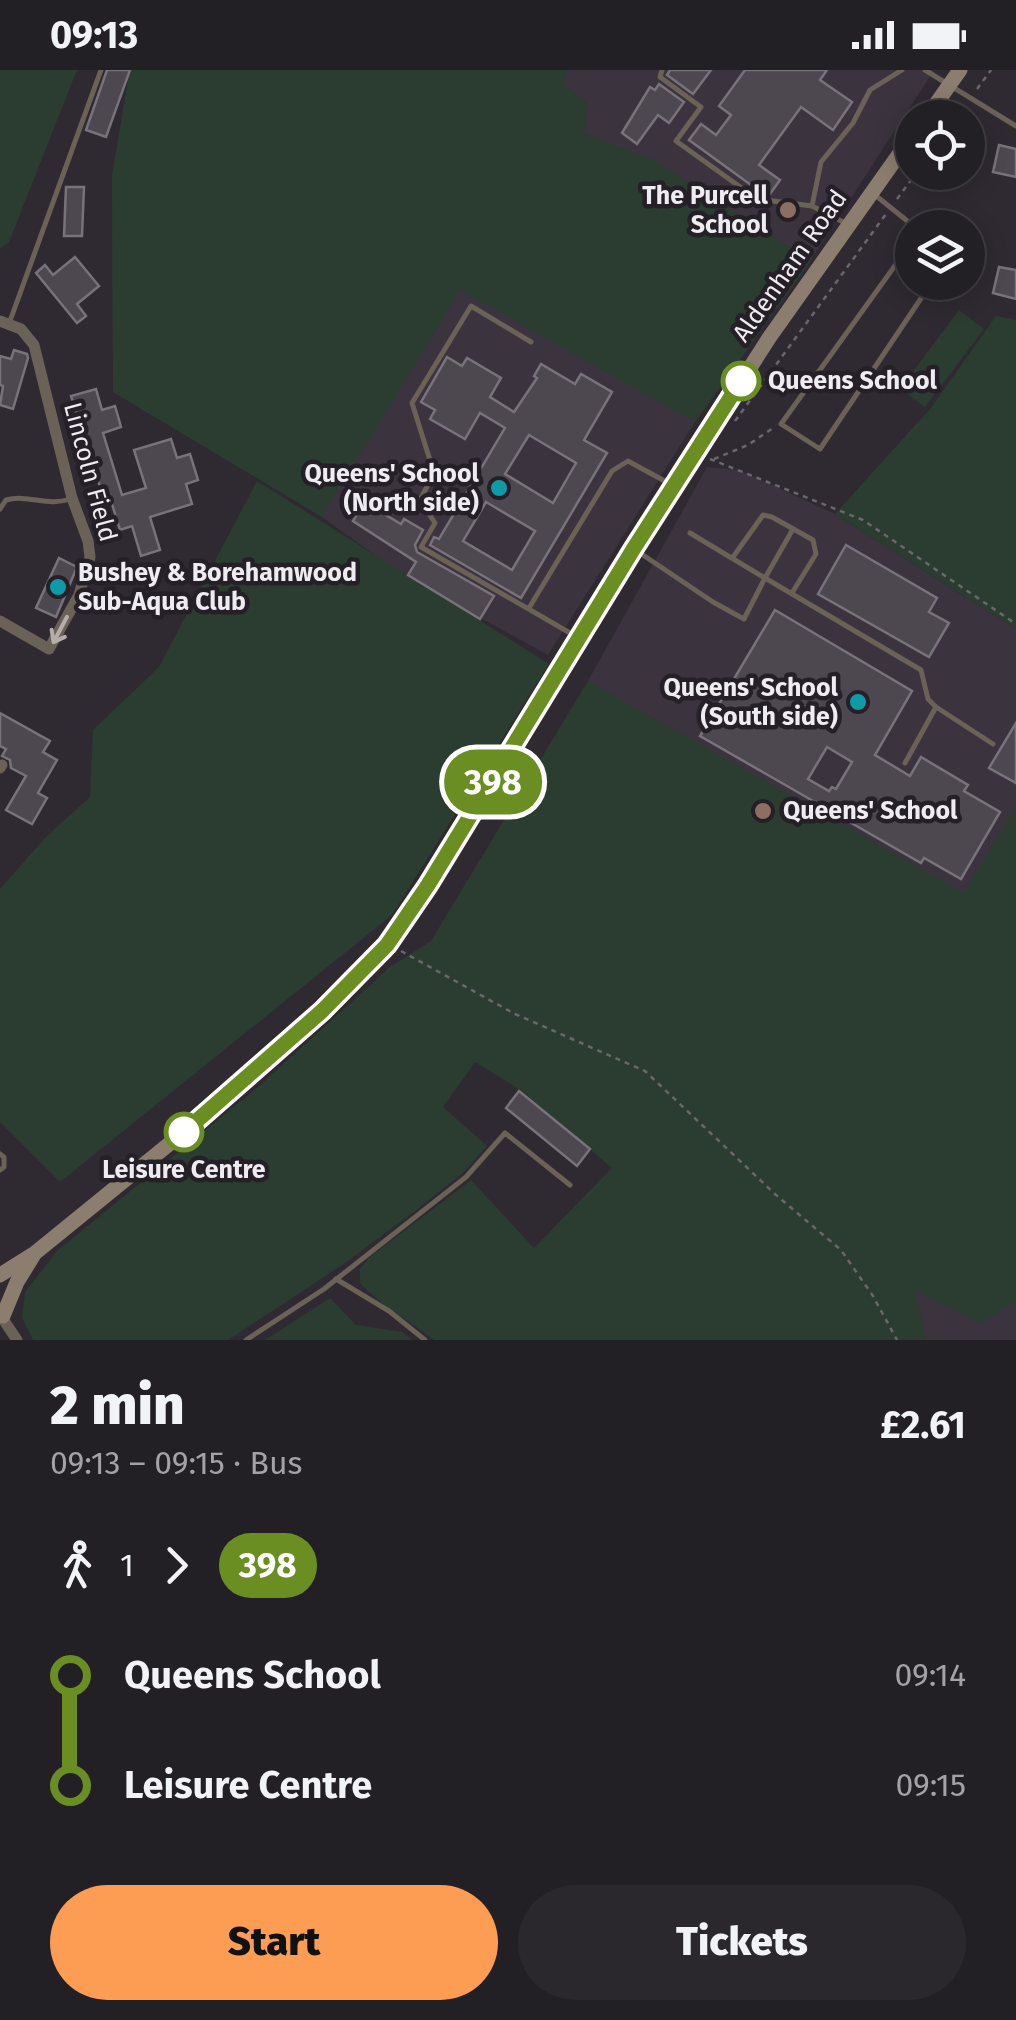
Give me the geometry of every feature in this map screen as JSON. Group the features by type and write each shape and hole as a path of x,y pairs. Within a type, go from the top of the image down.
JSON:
{"main road":[{"path":"939,100 955,77"},
{"name":"Aldenham Road","path":"0,1275 35,1253 283,1046 387,945 769,338 895,159"},
{"name":"Aldenham Road","path":"1,1317 35,1253"}],"street":[{"name":"Lincoln Field","path":"0,621 50,649 79,594 90,557 34,345 21,329 5,322"},
{"path":"1,1317 17,1340"}],"lane":[{"path":"5,322 100,70"},
{"path":"662,70 660,77 701,107 676,141 757,200 812,206 849,225"},
{"path":"812,206 821,162 854,122 870,90 902,70"},
{"path":"926,70 955,77 1016,126"},
{"path":"871,192 895,211"},
{"path":"895,266 781,424 820,449 920,300"},
{"path":"531,342 472,306 412,404 434,472 420,500 435,523 421,547 580,638"},
{"path":"528,609 612,471 628,461 674,486"},
{"path":"0,510 6,500 19,497 56,504 72,498"},
{"path":"732,558 763,515 813,540 816,549 792,593"},
{"path":"634,548 713,602 744,618 794,529"},
{"path":"690,532 921,670 928,699 992,744"},
{"path":"905,763 936,707"},
{"path":"246,1340 336,1279 466,1177 505,1133 570,1185"},
{"path":"0,1154 4,1156 0,1170"},
{"path":"336,1279 389,1311 424,1340"}],"path":[{"path":"974,93 991,70"},
{"path":"896,201 904,190"},
{"name":"Aldenham Road","path":"726,433 884,218"},
{"path":"711,459 748,445 781,424"},
{"path":"711,459 712,452"},
{"path":"711,459 863,520 1016,624"},
{"path":"387,945 515,1014 645,1072 776,1196 841,1250 897,1340"}],"shaded area":[{"path":"130,70 934,70 915,100 895,100 895,130 811,260 695,422 548,655 404,576 322,517 113,392 112,175"},
{"name":"Queens' School","path":"707,467 739,470 835,514 1016,629 1016,1340 926,1340 914,1289 431,941 588,681"}],"green space":[{"path":"0,70 77,70 9,242 0,249"},
{"path":"130,70 567,70 564,85 587,102 584,133 652,159 811,261 695,422 460,290 322,517 113,392 112,175"},
{"path":"959,310 984,329 925,407 900,389"},
{"path":"996,316 1016,320 1016,629 835,514 930,409"},
{"path":"257,481 549,664 392,915 60,1182 0,1122 0,889 46,837 90,797 93,730 159,667"},
{"path":"588,681 964,893 1016,806 1016,1302 981,1323 915,1290 926,1340 434,1340 360,1283 360,1269 370,1257 471,1180 534,1248 612,1168 522,1091 475,1062 443,1107 487,1146 464,1172 345,1263 228,1340 33,1340 22,1318 25,1292 57,1251 257,1088 390,967 431,941"},
{"path":"330,1298 356,1325 402,1332 412,1340 265,1340"}],"building":[{"path":"107,70 130,70 106,137 86,130"},
{"path":"670,70 711,70 693,94 667,75"},
{"path":"745,70 827,70 820,80 852,102 833,130 801,107 759,165 780,180 770,194 762,193 689,140 701,124 716,135 731,115 719,106"},
{"path":"659,84 684,102 669,123 658,115 637,144 622,133 650,87 655,90"},
{"path":"999,145 1016,149 1016,177 993,172"},
{"path":"66,187 84,187 82,236 64,236"},
{"path":"75,257 99,286 77,304 86,316 77,323 36,273 45,265 53,275"},
{"path":"999,267 1016,270 1016,299 993,293"},
{"path":"14,350 28,358 13,409 0,405 0,356 11,359"},
{"name":"Queens' School (North side)","path":"447,357 462,366 467,358 501,378 490,397 514,412 537,378 534,376 541,364 575,384 581,374 612,392 584,440 607,453 521,598 430,545 434,537 439,539 505,428 480,413 465,439 430,419 435,410 421,402","holes":["529,435 576,463 553,503 505,474","486,502 535,531 512,570 463,541"]},
{"path":"96,389 102,410 115,406 121,427 103,433 122,495 146,488 134,450 171,439 177,458 190,454 198,480 186,484 192,504 150,517 160,550 141,556 132,526 120,530 108,491 102,493 71,396"},
{"path":"364,502 401,524 404,519 423,530 415,545 417,552 494,596 480,619 408,575 416,562 353,521"},
{"path":"846,545 937,598 929,612 949,623 929,657 818,594"},
{"name":"Bushey & Borehamwood Sub-Aqua Club","path":"59,558 77,567 56,617 36,608"},
{"path":"775,610 912,691 875,755 910,776 921,757 968,785 964,791 1000,812 961,879 924,858 921,863 700,736","holes":["827,747 852,762 836,789 832,787 829,791 808,779"]},
{"path":"0,713 50,741 43,752 57,760 38,793 47,798 32,824 6,810 26,776 11,768 10,760 2,756 6,749 0,746"},
{"path":"1016,723 1016,783 989,768"},
{"path":"519,1091 590,1149 577,1166 506,1108"}],"bus line":[{"name":"398","path":"184,1132 322,1011 387,945 741,381"}],"place":[{"name":"The Purcell School","path":"788,210"},
{"name":"Queens School","path":"741,381"},
{"name":"Queens' School (North side)","path":"499,488"},
{"name":"Bushey & Borehamwood Sub-Aqua Club","path":"58,587"},
{"name":"Queens' School (South side)","path":"858,702"},
{"name":"Queens' School","path":"763,811"},
{"name":"Leisure Centre","path":"184,1132"}]}
